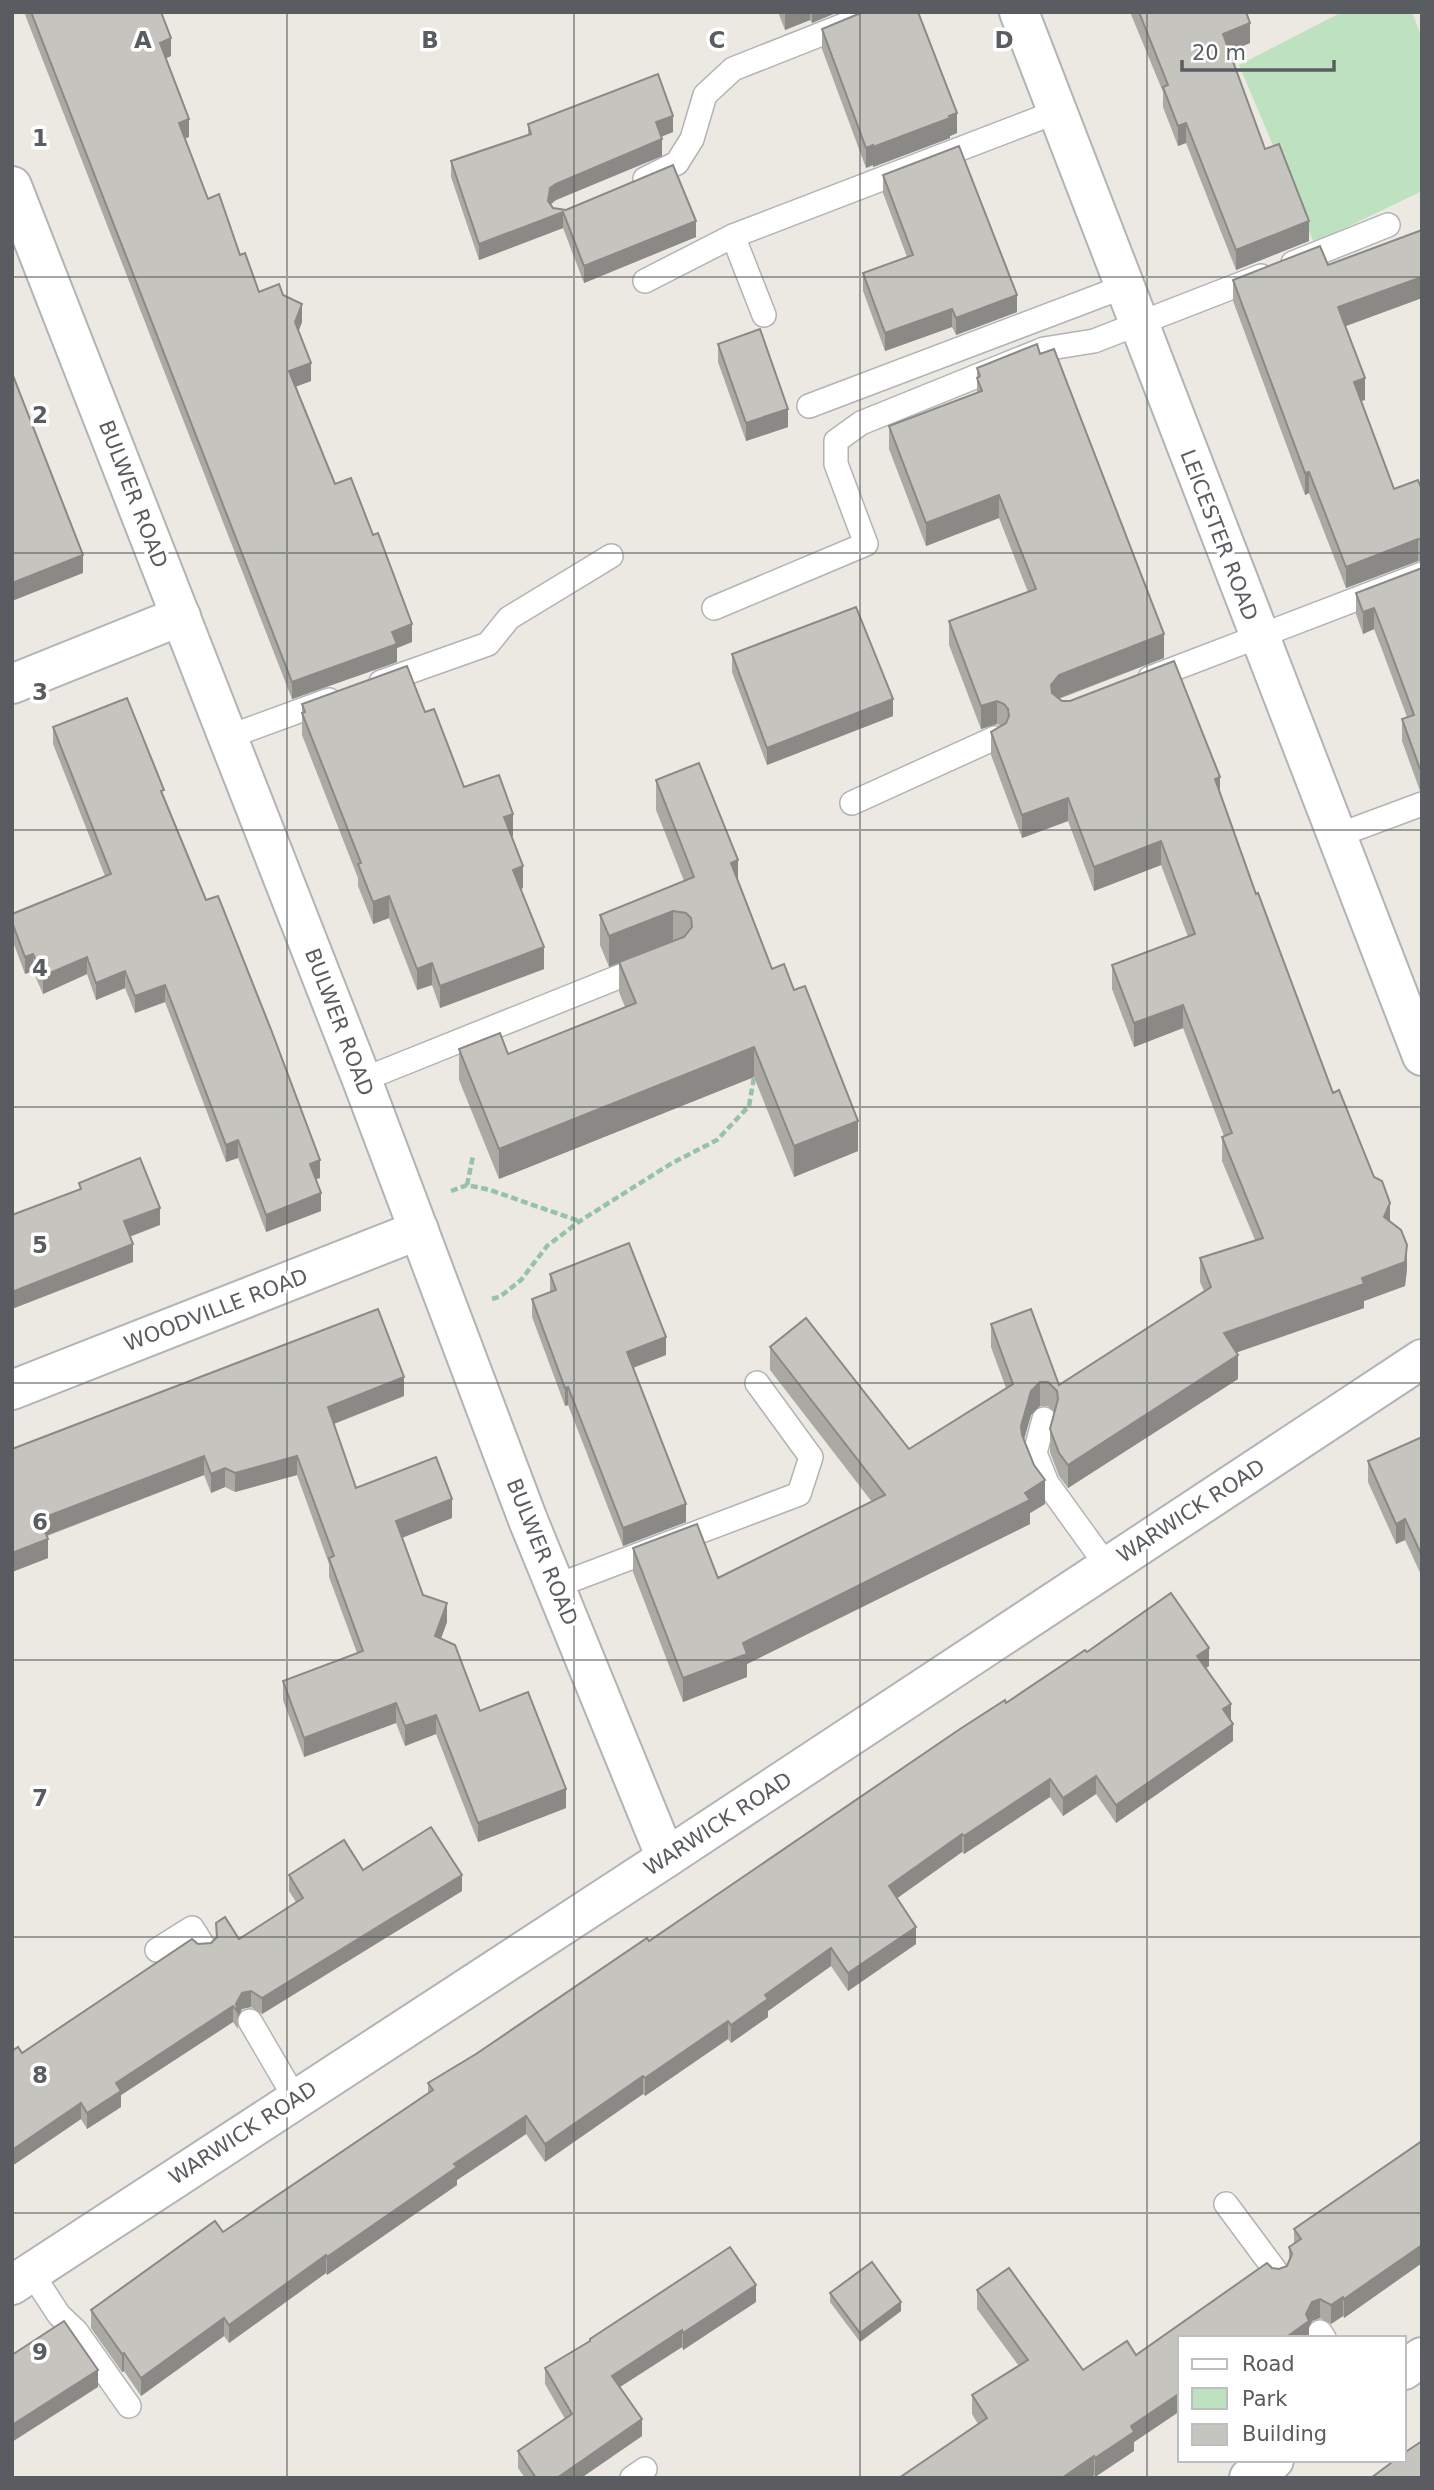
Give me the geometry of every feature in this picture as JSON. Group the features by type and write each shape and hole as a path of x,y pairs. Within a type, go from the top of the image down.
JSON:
{"street":[{"name":"LEICESTER ROAD","path":"1018,12 1422,1056"},
{"name":"BULWER ROAD","path":"12,186 362,1080 556,1586 666,1858"},
{"path":"12,684 181,616"},
{"name":"WOODVILLE ROAD","path":"12,1390 414,1218"},
{"name":"WARWICK ROAD","path":"22,2278 666,1858 1422,1359"},
{"path":"1406,2369 1422,2357"},
{"path":"1249,2478 1272,2462"}],"lane":[{"path":"623,188 661,173 677,163 692,139 705,95 733,69 877,12"},
{"path":"645,281 733,236 1056,112"},
{"path":"714,608 866,544 836,464 836,441 861,423 1044,349 1094,341 1138,325 1388,225"},
{"path":"733,236 764,315"},
{"path":"809,406 1123,287"},
{"path":"228,737 488,644 509,618 611,556"},
{"path":"1129,686 1422,574"},
{"path":"852,803 995,738"},
{"path":"1336,835 1422,804"},
{"path":"362,1080 665,959"},
{"path":"556,1586 799,1494 811,1457 757,1382"},
{"path":"1044,1419 1035,1453 1047,1483 1107,1566"},
{"path":"157,1950 192,1928 204,1947"},
{"path":"250,2021 295,2098"},
{"path":"1226,2204 1278,2274"},
{"path":"22,2278 76,2331 129,2406"}],"path":[{"path":"452,1314 500,1296 521,1280 547,1246 580,1221 673,1163 717,1140 749,1106 754,1077"},
{"path":"467,1185 473,1157"},
{"path":"414,1218 467,1185 490,1190 580,1221"}],"green space":[{"path":"1342,12 1412,12 1422,38 1422,191 1314,243 1239,65"}],"building":[{"path":"31,12 161,12 171,38 160,43 189,119 179,123 208,199 219,194 240,255 245,253 259,292 279,284 283,295 302,304 295,322 311,363 289,371 335,484 351,478 373,535 378,533 412,624 392,632 397,644 292,682"},
{"path":"863,12 918,12 957,113 949,116 950,118 866,148 822,29"},
{"path":"1139,12 1246,12 1250,23 1223,34 1265,149 1279,144 1309,221 1236,250 1186,123 1178,126 1163,87 1168,85"},
{"path":"658,74 673,116 656,122 662,139 556,184 550,188 548,201 553,208 566,210 673,165 696,221 584,266 563,212 479,244 451,161 531,134 528,124"},
{"path":"959,146 1017,295 956,318 952,309 885,333 863,273 913,255 883,175"},
{"path":"1422,230 1422,277 1338,307 1365,378 1354,382 1394,489 1418,480 1422,490 1422,540 1418,539 1346,567 1309,472 1305,473 1233,280 1320,246 1328,265"},
{"path":"760,329 788,409 746,423 718,344"},
{"path":"1037,344 1040,354 1054,349 1164,634 1059,675 1051,685 1052,693 1062,701 1070,701 1174,661 1220,777 1215,779 1256,894 1258,893 1333,1093 1339,1090 1374,1177 1382,1181 1390,1203 1384,1217 1401,1230 1407,1245 1405,1262 1362,1278 1364,1284 1224,1333 1238,1355 1068,1465 1059,1453 1050,1429 1058,1399 1057,1391 1048,1382 1040,1382 1031,1391 1021,1426 1034,1465 1045,1480 1025,1493 1030,1500 743,1643 747,1654 683,1678 633,1548 697,1524 718,1578 885,1495 770,1347 806,1318 909,1449 1013,1384 991,1324 1031,1309 1059,1385 1211,1287 1200,1258 1263,1238 1222,1137 1232,1133 1183,1005 1134,1023 1112,965 1195,934 1161,841 1094,867 1068,798 1022,815 991,732 1006,723 1008,709 997,701 981,706 949,621 1036,589 999,495 926,523 889,426 982,391 977,378 980,376 977,368"},
{"path":"12,373 83,555 12,583"},
{"path":"1422,568 1422,770 1402,719 1414,715 1381,626 1374,608 1363,612 1356,593"},
{"path":"856,607 893,699 767,748 732,654"},
{"path":"407,666 425,712 434,709 464,787 499,775 513,814 504,817 523,866 513,870 544,947 440,986 432,963 417,969 389,896 373,902 358,864 361,863 302,713 305,712 302,704"},
{"path":"127,698 164,790 161,791 206,900 218,896 320,1160 310,1164 321,1193 266,1215 238,1140 226,1145 165,985 135,996 125,971 96,983 87,957 43,976 33,954 25,957 12,922 12,914 111,874 53,727"},
{"path":"699,763 738,860 731,863 772,969 784,964 794,990 805,986 858,1121 794,1146 754,1047 499,1149 459,1049 500,1033 508,1054 636,1003 619,962 684,937 692,927 691,918 686,913 673,911 609,936 600,915 694,877 656,780"},
{"path":"140,1158 160,1208 124,1221 133,1244 12,1292 12,1215 81,1189 79,1183"},
{"path":"629,1243 666,1337 627,1352 686,1504 623,1528 568,1387 565,1388 532,1299 556,1290 550,1274"},
{"path":"378,1309 404,1377 328,1407 356,1488 436,1457 452,1499 396,1521 423,1595 447,1603 435,1636 455,1645 480,1711 528,1692 566,1789 478,1823 436,1715 405,1726 396,1703 304,1738 283,1681 363,1651 329,1558 334,1556 297,1456 235,1473 225,1468 211,1474 204,1456 40,1519 48,1539 12,1553 12,1449"},
{"path":"1422,1437 1422,1556 1405,1519 1396,1524 1368,1461"},
{"path":"1171,1593 1209,1648 1197,1656 1231,1704 1223,1709 1233,1724 1116,1805 1096,1776 1063,1798 1050,1779 964,1836 962,1834 889,1886 916,1927 848,1973 831,1948 765,1995 768,1999 731,2025 728,2021 545,2144 526,2116 454,2164 457,2167 327,2257 326,2255 229,2325 224,2318 141,2378 91,2310 215,2221 223,2232 433,2090 428,2083 476,2054 647,1938 649,1941 960,1729 1005,1700 1006,1703 1085,1650 1087,1652"},
{"path":"431,1827 462,1875 262,1998 251,1991 242,1993 236,2004 238,2012 233,2006 116,2083 121,2091 87,2113 81,2103 12,2150 12,2051 18,2047 22,2053 192,1939 198,1944 211,1943 217,1937 216,1923 225,1917 239,1939 303,1898 289,1875 344,1840 363,1870"},
{"path":"1422,2141 1422,2245 1344,2299 1343,2297 1331,2305 1320,2299 1312,2302 1306,2314 1309,2321 1288,2336 1178,2336 1178,2394 1131,2426 1134,2432 1062,2478 899,2478 987,2418 972,2395 1028,2360 977,2290 1009,2268 1083,2370 1127,2341 1136,2355 1267,2263 1272,2268 1287,2266 1292,2254 1289,2247 1301,2239 1294,2229"},
{"path":"730,2247 756,2285 612,2376 642,2419 557,2478 536,2478 518,2451 572,2414 545,2368"},
{"path":"872,2262 901,2302 860,2333 830,2293"},
{"path":"64,2321 98,2370 12,2425 12,2355"},
{"path":"1422,2441 1422,2478 1371,2478 1392,2462 1406,2462 1406,2452"}]}
